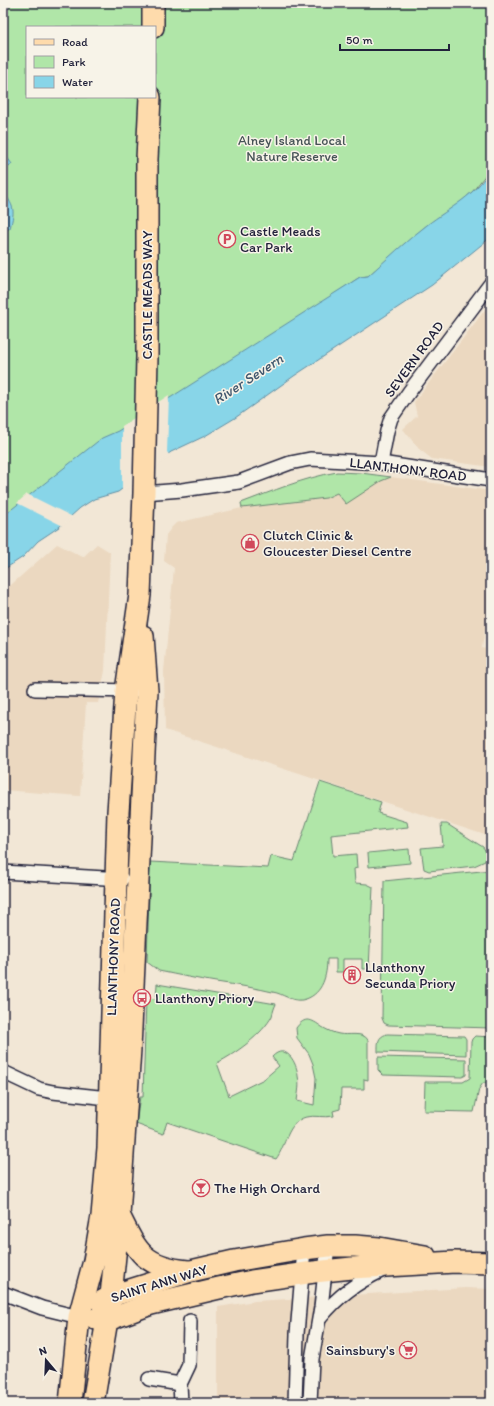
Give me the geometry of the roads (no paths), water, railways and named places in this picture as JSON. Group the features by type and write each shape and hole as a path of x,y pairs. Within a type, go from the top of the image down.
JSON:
{"main road":[{"path":"153,3 153,26"},
{"name":"CASTLE MEADS WAY","path":"144,491 147,358 146,159 150,98"},
{"name":"LLANTHONY ROAD","path":"98,1311 94,1260 102,1216 118,1099 138,880 146,691 140,595 144,491"},
{"name":"LLANTHONY ROAD","path":"98,1311 119,1215 115,878 118,805 126,691 140,595"},
{"path":"119,1215 135,1246 146,1259 158,1265 172,1269 191,1271"},
{"name":"SAINT ANN WAY","path":"98,1311 191,1271 234,1261 304,1248 328,1246 379,1248 425,1255 455,1262"},
{"name":"SAINT ANN WAY","path":"98,1311 145,1306 186,1295 252,1282 325,1271 455,1262 491,1263"},
{"path":"70,1403 98,1311"},
{"path":"77,1403 82,1390 98,1311"},
{"path":"93,1403 98,1311"}],"street":[{"name":"SEVERN ROAD","path":"381,463 386,431 391,418 408,392 491,283"},
{"name":"LLANTHONY ROAD","path":"144,491 239,482 290,463 310,459 381,463 491,480"},
{"path":"35,689 146,691"},
{"path":"3,872 138,880"},
{"path":"3,1072 39,1089 53,1092 118,1099"},
{"path":"310,1403 312,1359 319,1319 328,1246"},
{"path":"295,1403 297,1334 304,1248"},
{"path":"319,1319 330,1305 354,1285 394,1266"},
{"path":"3,1293 42,1308 98,1311"},
{"path":"181,1403 180,1384 189,1365 190,1321"},
{"path":"148,1379 180,1384"}],"water":[{"path":"3,152 12,164 3,169"},
{"name":"River Severn","path":"491,168 491,237 432,285 294,376 235,418 205,436 171,452 118,492 94,499 80,508 59,527 38,541 23,557 3,570 3,516 102,438 118,431 360,277 368,276 419,231 462,200 478,186"},
{"path":"3,190 11,204 13,216 10,228 3,232"}],"place":[{"name":"Castle Meads Car Park","path":"227,239"},
{"name":"Clutch Clinic & Gloucester Diesel Centre","path":"250,543"},
{"name":"Llanthony Secunda Priory","path":"352,975"},
{"name":"Llanthony Priory","path":"142,998"},
{"name":"The High Orchard","path":"201,1188"},
{"name":"Sainsbury's","path":"408,1350"}],"park label":[{"name":"Alney Island Local Nature Reserve","path":"292,148"}]}
